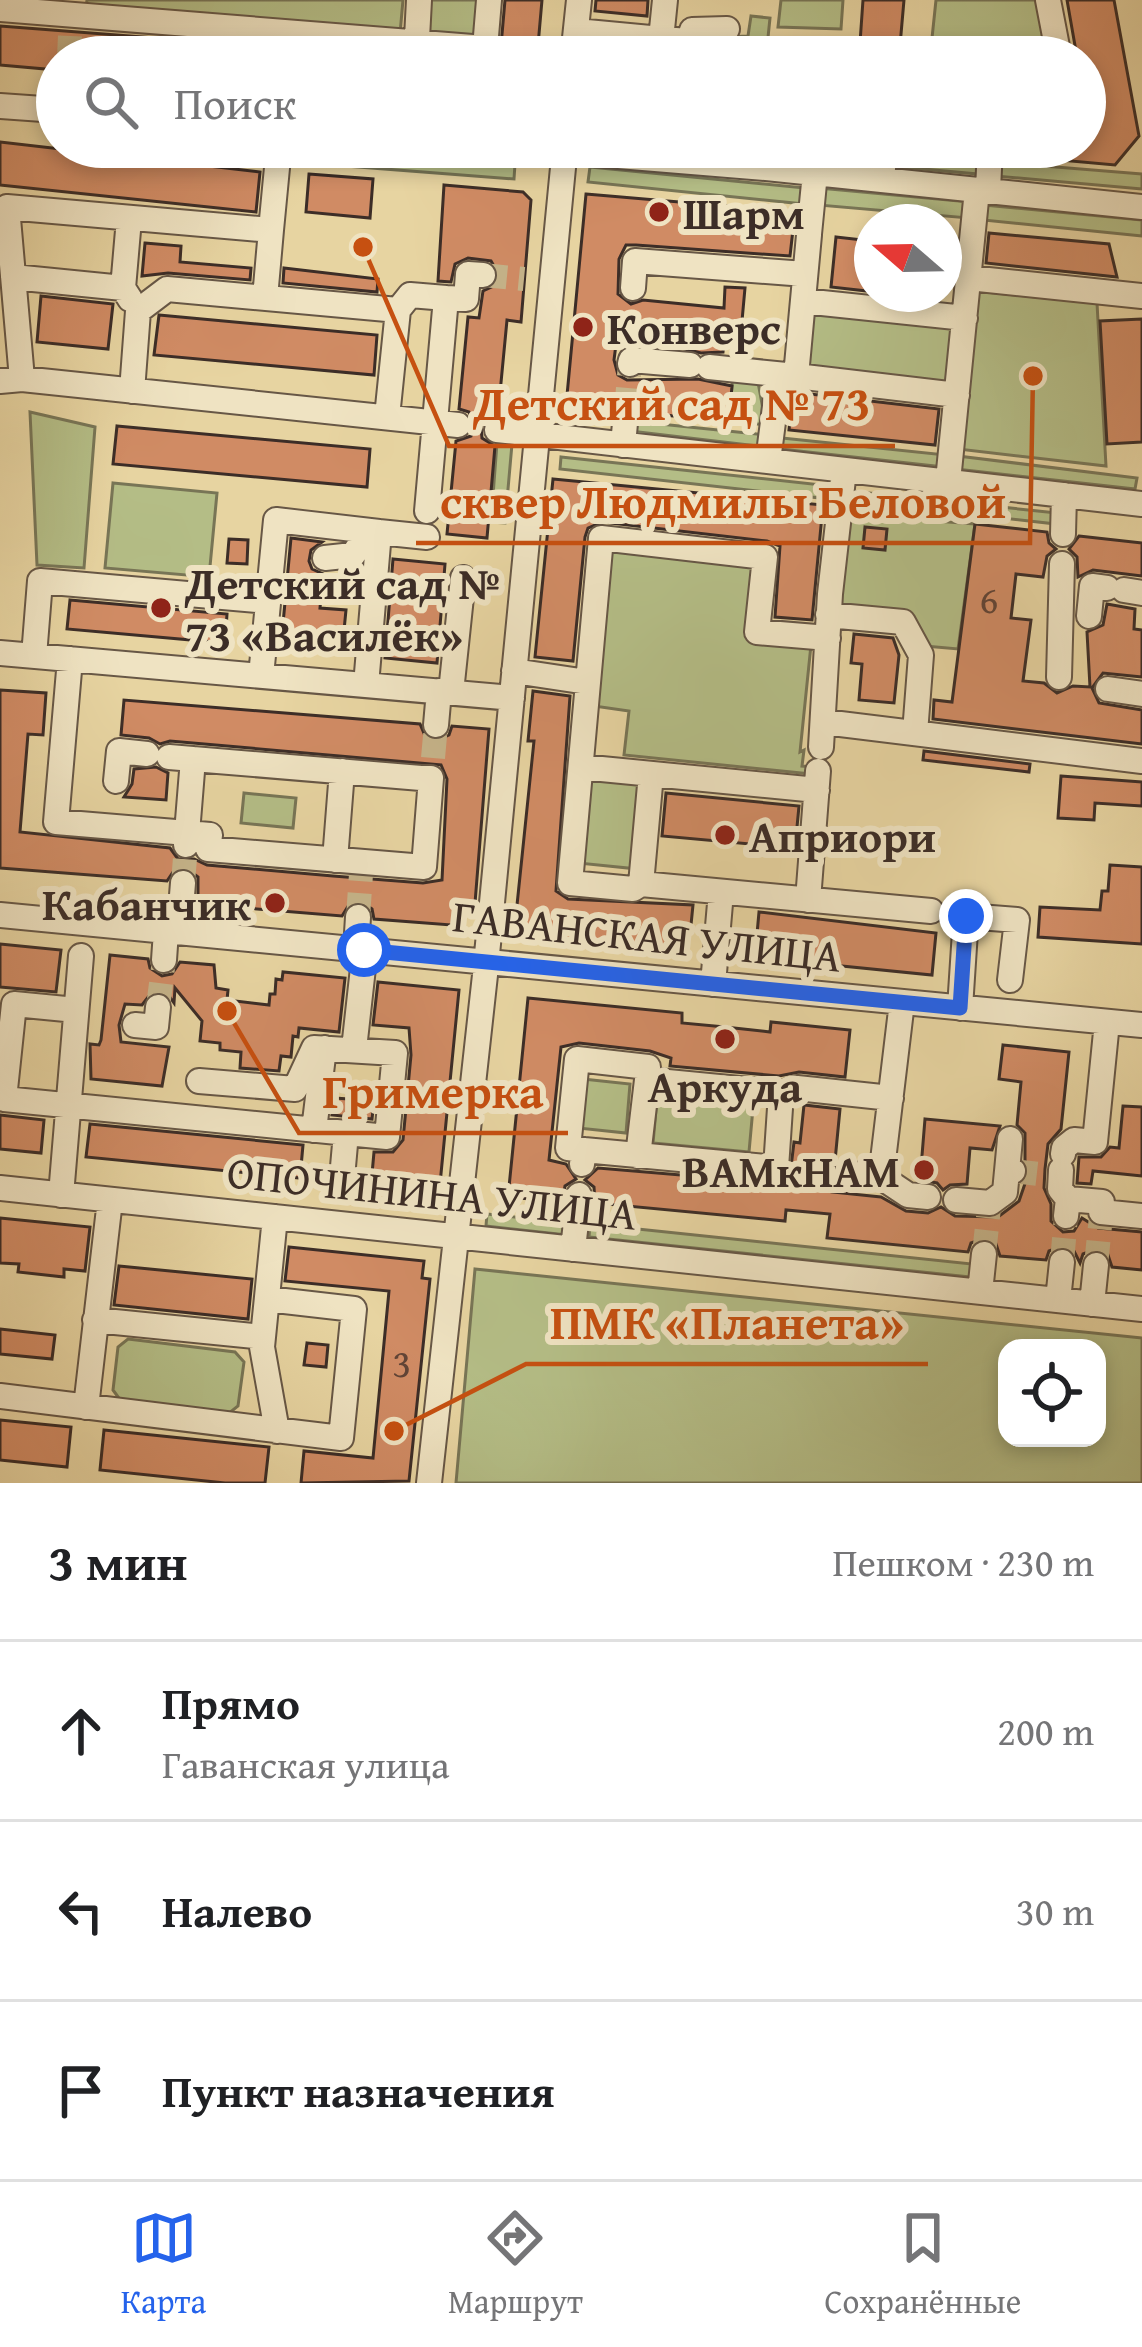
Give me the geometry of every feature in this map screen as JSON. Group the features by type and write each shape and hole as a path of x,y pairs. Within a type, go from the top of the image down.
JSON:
{"street":[{"path":"417,36 419,0"},
{"path":"486,36 488,0"},
{"path":"575,36 579,0"},
{"path":"661,36 665,0"},
{"path":"1048,0 1055,36"},
{"path":"0,9 263,36"},
{"path":"691,36 692,30 727,29"},
{"path":"576,31 629,36"},
{"path":"0,106 36,109"},
{"path":"265,298 277,168"},
{"path":"429,1483 537,435 539,281 560,168"},
{"path":"792,168 1142,207"},
{"path":"768,461 803,301 809,235 828,168"},
{"path":"882,179 883,168"},
{"path":"948,482 969,278 987,168"},
{"path":"271,230 7,207 13,277 11,380 446,424"},
{"path":"129,219 123,288 138,311 132,391"},
{"path":"633,288 635,261 806,274"},
{"path":"387,418 398,310 410,295 466,299 469,274 483,275"},
{"path":"13,277 123,288"},
{"path":"969,278 1142,296"},
{"path":"138,311 167,289 398,310"},
{"path":"261,676 276,520 374,532 427,524 446,424 446,298"},
{"path":"803,301 965,318"},
{"path":"630,364 631,360 699,366 957,395"},
{"path":"623,445 626,412"},
{"path":"496,430 1142,504"},
{"path":"808,900 844,470"},
{"path":"1063,534 1064,495"},
{"path":"325,558 353,555 374,532"},
{"path":"366,685 374,532"},
{"path":"915,733 921,655 903,622 757,632 764,557 602,538 570,884 633,889 641,884 931,911"},
{"path":"1059,677 1062,564"},
{"path":"436,725 464,578"},
{"path":"34,656 40,581 268,601"},
{"path":"1089,616 1091,586 1124,590"},
{"path":"0,653 512,698"},
{"path":"70,659 56,822 186,839 210,835 208,849 335,860 361,868 424,867 432,768 342,771 119,751 116,782"},
{"path":"514,671 586,682"},
{"path":"1108,689 1142,694"},
{"path":"581,767 651,774 820,758 915,733 1142,760"},
{"path":"170,757 186,839"},
{"path":"335,860 342,771"},
{"path":"641,884 651,774"},
{"path":"164,961 183,883"},
{"path":"713,984 721,892"},
{"name":"ГАВАНСКАЯ УЛИЦА","path":"0,915 1142,1025"},
{"path":"960,1008 966,916 1017,920 1010,980"},
{"path":"354,1049 358,917"},
{"path":"61,1195 81,956"},
{"path":"881,1177 902,1002"},
{"path":"76,1010 14,1004 4,1100 387,1137 395,1053 314,1048 295,1089 199,1081"},
{"path":"135,1024 156,1027 158,1007"},
{"path":"1107,1022 1096,1142 1074,1140 1064,1148 1060,1189 1067,1208 1102,1202 1101,1214 1142,1216"},
{"path":"314,1130 324,1048"},
{"path":"638,1156 648,1067 577,1058 568,1148 583,1157 638,1156 776,1168 781,1093"},
{"path":"647,1080 890,1098"},
{"path":"341,1189 346,1133"},
{"path":"956,1200 990,1205 1005,1192 1010,1139"},
{"path":"849,1174 881,1177 908,1195 928,1197"},
{"name":"ОПОЧИНИНА УЛИЦА","path":"0,1188 1142,1310"},
{"path":"573,1249 579,1195"},
{"path":"86,1407 110,1200"},
{"path":"275,1217 263,1336 277,1431"},
{"path":"980,1292 984,1254"},
{"path":"1058,1300 1062,1262"},
{"path":"1092,1304 1096,1265"},
{"path":"0,1396 341,1438 354,1310 267,1299"},
{"path":"94,1320 263,1336"}],"green space":[{"path":"87,0 403,0 400,34 86,7"},
{"path":"428,0 479,0 476,36 426,36"},
{"path":"781,0 843,0 841,29 778,27"},
{"path":"936,0 1042,0 1049,36 932,36"},
{"path":"751,16 770,18 768,36 748,36"},
{"path":"372,168 515,168 514,179"},
{"path":"590,168 600,168 805,188 804,204 588,182"},
{"path":"912,168 978,168 978,174"},
{"path":"996,168 1142,174 1142,189 995,176"},
{"path":"819,188 970,202 968,218 962,217 962,204 818,205"},
{"path":"984,205 1142,220 1142,236 983,220"},
{"path":"975,291 1097,303 1106,466 958,449"},
{"path":"809,310 957,326 951,386 802,370"},
{"path":"733,373 757,377 766,425 729,421"},
{"path":"30,412 95,427 84,568 37,565"},
{"path":"631,421 766,435 765,447 630,431"},
{"path":"782,438 946,455 944,467 781,449"},
{"path":"497,443 512,444 505,523 491,522"},
{"path":"958,456 1137,478 1135,489 956,469"},
{"path":"561,457 831,486 829,499 560,469"},
{"path":"113,483 217,493 209,577 105,568"},
{"path":"850,491 1057,513 1056,524 850,501"},
{"path":"842,514 975,524 958,649 925,646 839,603"},
{"path":"603,546 758,562 750,639 811,645 800,752 804,750 802,766 816,767 811,774 624,755 629,711 587,705"},
{"path":"586,777 647,783 638,869 578,863"},
{"path":"244,793 296,798 293,828 241,823"},
{"path":"583,1079 630,1084 626,1133 578,1128"},
{"path":"658,1088 754,1097 749,1152 653,1143"},
{"path":"487,1214 568,1223 567,1235 486,1226"},
{"path":"590,1224 972,1264 970,1277 589,1237"},
{"path":"475,1269 1142,1338 1142,1483 456,1483"},
{"path":"128,1339 235,1352 244,1362 238,1406 228,1414 121,1401 113,1390 118,1347"}],"building":[{"path":"505,0 542,0 539,36 502,36"},
{"path":"596,0 648,0 647,16 595,11"},
{"path":"863,0 904,0 901,36 860,36"},
{"path":"1067,0 1114,0 1139,136 1115,165 1106,164 1106,36 1073,36"},
{"path":"0,26 129,36 36,36 36,68 0,65"},
{"path":"0,142 36,146 36,168 260,172 256,212 0,185"},
{"path":"309,174 373,179 370,218 306,212"},
{"path":"444,185 523,192 531,200 521,322 507,320 498,414 489,415 481,427 482,438 495,446 487,538 447,534 456,441 471,436 474,426 469,412 459,409 468,317 479,318 483,291 496,285 499,275 491,261 468,258 455,264 451,282 438,281"},
{"path":"586,194 795,212 790,256 626,245 619,259 618,294 631,304 643,300 724,308 725,287 745,288 741,332 725,331 723,352 677,347 679,326 619,321 614,360 618,375 627,380 698,379 732,386 729,421 642,413 640,404 629,396 618,398 610,410 566,406"},
{"path":"989,233 1109,244 1117,277 986,263"},
{"path":"836,237 854,239 854,290 831,287"},
{"path":"145,243 181,246 180,262 251,268 250,280 168,273 142,276"},
{"path":"284,268 378,279 377,292 283,283"},
{"path":"41,296 113,304 108,349 37,342"},
{"path":"159,315 377,335 374,375 154,355"},
{"path":"1142,319 1142,442 1107,444 1100,321"},
{"path":"793,392 939,409 935,445 789,430"},
{"path":"117,426 370,449 367,487 113,464"},
{"path":"553,479 823,505 812,620 775,617 780,546 602,522 588,528 585,537 573,661 535,657"},
{"path":"975,524 1047,532 1056,549 1047,556 1043,577 1016,574 1011,618 1031,620 1023,681 1044,683 1057,693 1073,686 1090,687 1087,632 1103,625 1107,604 1135,609 1134,629 1142,630 1142,677 1103,673 1092,688 1099,703 1142,710 1142,744 933,719 934,700 952,702"},
{"path":"865,527 887,529 885,550 863,548"},
{"path":"1079,536 1142,543 1142,576 1093,570 1078,577 1077,557 1069,549"},
{"path":"291,538 322,542 311,550 309,561 312,569 323,574 320,608 346,610 342,651 281,645"},
{"path":"229,539 248,540 247,564 227,563"},
{"path":"393,559 445,564 437,663 385,658"},
{"path":"70,600 227,614 225,643 67,629"},
{"path":"854,634 893,638 899,655 894,703 859,700 862,664 851,663"},
{"path":"0,690 46,693 43,735 28,734 20,832 170,848 178,859 207,865 333,876 423,883 442,880 447,779 441,765 170,741 160,744 121,735 124,700 420,724 426,738 436,741 449,735 452,726 489,729 475,903 466,902 464,926 374,919 372,909 360,901 350,903 342,916 198,904 198,877 185,867 175,869 167,881 0,868"},
{"path":"533,691 570,696 556,891 568,899 693,905 691,925 683,925 680,951 514,934 534,741 528,741"},
{"path":"924,751 1030,764 1029,772 923,760"},
{"path":"156,767 168,773 166,800 124,797 134,769"},
{"path":"1061,776 1142,782 1142,806 1095,803 1094,820 1058,818"},
{"path":"666,793 799,806 795,848 662,836"},
{"path":"1110,865 1142,867 1142,944 1038,937 1040,907 1100,910 1102,891 1108,891"},
{"path":"759,912 936,933 932,975 762,958"},
{"path":"0,944 61,950 56,992 0,987"},
{"path":"110,955 148,959 150,968 162,976 172,974 180,962 214,965 216,988 228,990 227,1000 269,1005 276,979 282,980 283,972 345,978 339,1032 299,1028 298,1037 293,1036 291,1057 281,1056 279,1071 240,1068 241,1052 200,1041 202,1021 175,988 174,1003 167,993 152,992 142,1005 125,1004 119,1025 121,1042 169,1047 162,1086 91,1079 90,1044 99,1045 101,1040"},
{"path":"378,982 459,990 440,1184 432,1191 371,1185 374,1152 393,1152 403,1140 411,1055 409,1028 373,1025"},
{"path":"528,998 682,1013 682,1023 770,1032 771,1022 850,1030 845,1077 670,1066 671,1058 650,1051 579,1043 561,1047 549,1160 566,1164 576,1179 565,1186 562,1202 508,1197"},
{"path":"1003,1045 1069,1052 1061,1129 1048,1144 1045,1169 1051,1221 1063,1232 1074,1231 1082,1218 1098,1228 1142,1232 1142,1270 1112,1267 1107,1252 1096,1249 1083,1254 1080,1263 1073,1249 1063,1246 1049,1251 1046,1260 1000,1256 995,1241 985,1238 971,1243 968,1252 827,1238 830,1214 786,1210 785,1221 595,1203 594,1187 585,1180 598,1168 789,1184 804,1105 840,1109 832,1192 881,1197 906,1211 928,1213 941,1207 955,1216 998,1217 1019,1201 1029,1172 1025,1133 1017,1125 1021,1082 999,1079"},
{"path":"335,1098 374,1101 372,1119 332,1115"},
{"path":"1123,1106 1142,1107 1142,1176 1093,1171 1091,1184 1077,1183 1079,1157 1101,1157 1110,1147 1119,1148"},
{"path":"0,1115 44,1120 41,1153 0,1149"},
{"path":"925,1119 1000,1126 992,1150 970,1148 967,1184 943,1190 937,1183 920,1180"},
{"path":"90,1124 303,1145 300,1178 86,1157"},
{"path":"0,1218 90,1227 85,1271 64,1269 64,1277 18,1272 19,1264 0,1263"},
{"path":"289,1247 424,1261 422,1278 430,1279 409,1481 301,1483 304,1451 373,1458 389,1291 285,1281"},
{"path":"119,1266 252,1279 248,1319 114,1305"},
{"path":"0,1329 55,1335 52,1359 0,1354"},
{"path":"307,1343 328,1345 326,1367 304,1365"},
{"path":"0,1420 71,1427 67,1467 0,1460"},
{"path":"104,1430 269,1447 265,1483 100,1470"}],"tunnel":[{"path":"483,275 524,279"},
{"path":"626,412 630,364"},
{"path":"433,758 436,725"},
{"path":"183,883 186,845"},
{"path":"358,917 361,874"},
{"path":"158,1007 164,960"},
{"path":"1013,1171 1057,1176"},
{"path":"984,1254 989,1208"},
{"path":"1062,1262 1066,1216"},
{"path":"1096,1265 1101,1216"}],"place":[{"name":"Шарм","path":"659,212"},
{"name":"Детский сад № 73","path":"363,247"},
{"name":"Конверс","path":"583,327"},
{"name":"сквер Людмилы Беловой","path":"1033,376"},
{"name":"Детский сад № 73 «Василёк»","path":"161,608"},
{"name":"Априори","path":"725,835"},
{"name":"Кабанчик","path":"275,903"},
{"name":"Гримерка","path":"227,1011"},
{"name":"Аркуда","path":"725,1039"},
{"name":"ВАМкНАМ","path":"924,1170"},
{"name":"ПМК «Планета»","path":"394,1431"}],"route":[{"path":"364,950 960,1008 966,916"}]}
